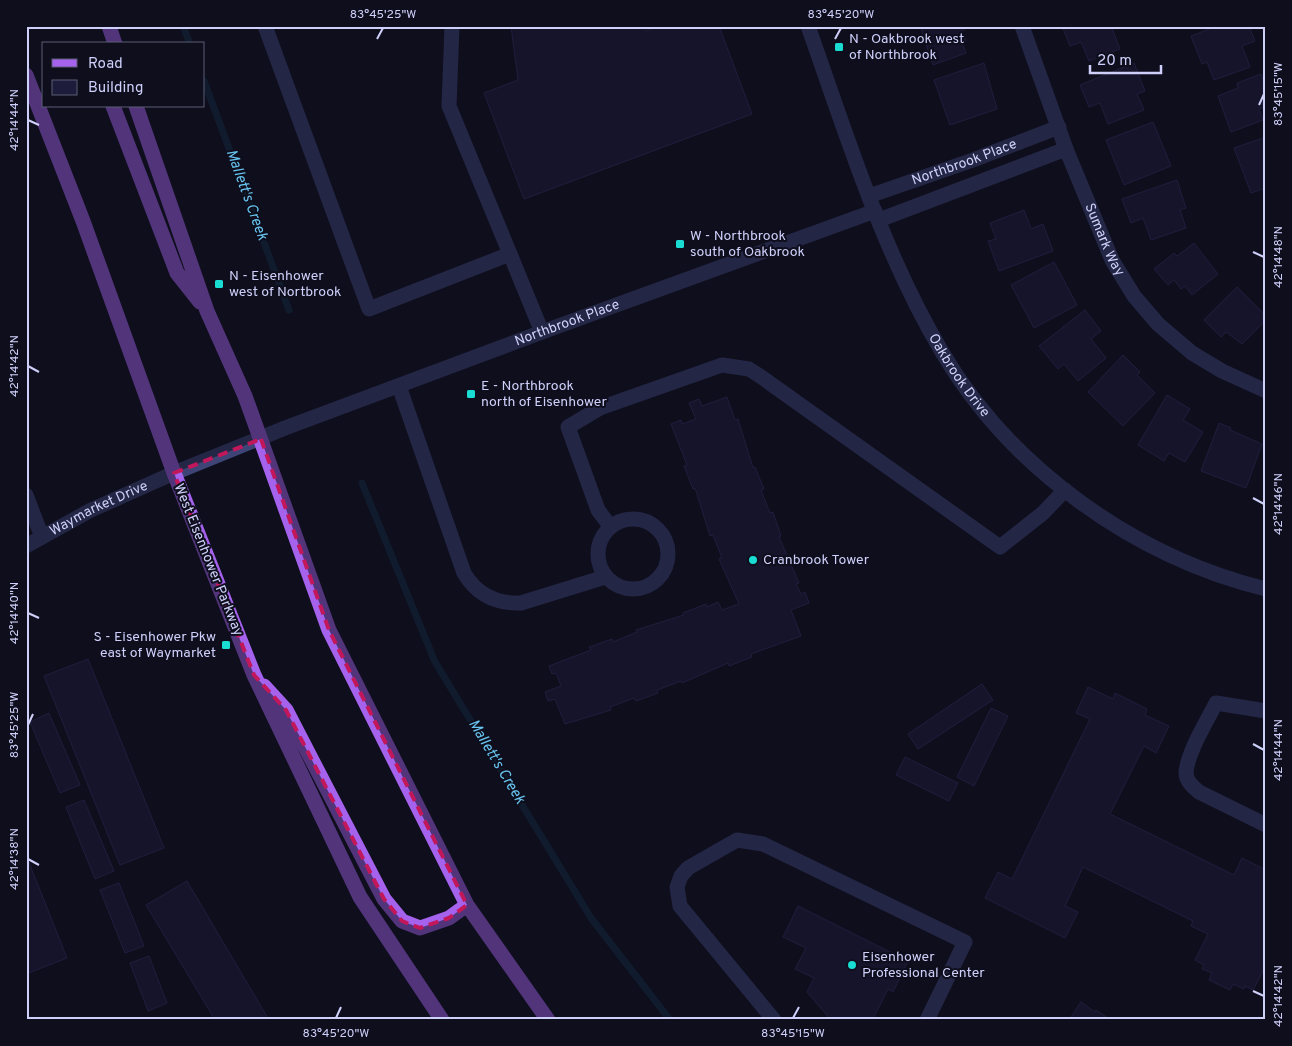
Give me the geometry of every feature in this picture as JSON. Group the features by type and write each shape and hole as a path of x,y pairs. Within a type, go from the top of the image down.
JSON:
{"main road":[{"path":"108,26 114,42"},
{"name":"West Eisenhower Parkway","path":"26,75 42,108"},
{"path":"114,108 177,274 208,311"},
{"path":"137,108 208,311 245,396 329,630 467,905 548,1020"},
{"name":"West Eisenhower Parkway","path":"43,110 174,473 254,675 360,897 442,1020"},
{"path":"254,675 286,710 384,898 402,921 420,928 449,918 467,905"}],"street":[{"path":"265,26 369,309 510,254"},
{"path":"452,26 449,106 542,332"},
{"name":"Oakbrook Drive","path":"808,26 874,209 920,313 943,354 972,396 1017,448 1065,490 1102,517 1171,555 1204,570 1266,589"},
{"name":"Sumark Way","path":"1022,26 1066,149 1112,260 1134,296 1158,324 1192,353 1222,371 1266,391"},
{"name":"Northbrook Place","path":"874,209 974,160 1059,127"},
{"name":"Northbrook Place","path":"261,439 874,209 1066,149"},
{"path":"610,526 598,510 568,427 600,408 722,365 749,369 760,376 1000,547 1043,513 1065,490"},
{"path":"399,386 464,573 471,585 494,600 508,604 521,603 605,576"},
{"name":"Waymarket Drive","path":"26,546 91,510 174,473 261,439"},
{"path":"28,502 42,537"},
{"path":"637,518 650,523 661,532 668,544 669,558 664,571 655,582 643,588 629,590 616,586 605,576 598,564 597,550 602,537 610,526 623,520 637,518"},
{"path":"1266,711 1216,703 1189,760 1186,774 1190,785 1199,792 1266,825"},
{"path":"774,1020 680,906 677,896 681,876 688,868 737,840 763,844 965,942 927,1020"}],"highlighted area":[{"path":"261,439 329,630 467,905 449,918 420,928 402,921 384,899 286,710 254,675 174,473"}],"building":[{"path":"511,26 645,26 646,31 658,26 719,26 752,114 524,199 484,93 518,80"},
{"path":"920,26 970,26 962,31 966,41 962,42 966,53 933,65"},
{"path":"1062,26 1111,26 1120,49 1089,61 1081,42 1070,46"},
{"path":"1217,26 1249,26 1255,41 1242,46 1250,67 1214,80 1207,62 1202,64 1191,36"},
{"path":"984,63 997,109 950,125 934,80"},
{"path":"1134,63 1145,91 1137,94 1144,110 1108,124 1100,103 1089,107 1080,85"},
{"path":"1261,74 1266,86 1266,97 1261,99 1264,107 1259,109 1263,120 1231,132 1218,96 1238,88 1237,83"},
{"path":"1153,122 1171,166 1124,185 1106,140"},
{"path":"1266,137 1266,188 1251,193 1234,148"},
{"path":"1177,180 1186,208 1180,210 1186,228 1151,240 1143,218 1131,223 1122,199"},
{"path":"1024,210 1031,229 1043,224 1053,251 999,271 988,241 996,239 990,223"},
{"path":"1194,243 1218,274 1192,295 1185,286 1181,289 1174,280 1168,285 1154,269 1174,253 1177,256"},
{"path":"1054,262 1077,305 1034,328 1011,285"},
{"path":"1237,287 1266,316 1266,320 1242,344 1226,332 1221,337 1204,320"},
{"path":"1085,310 1101,331 1091,339 1106,358 1078,381 1064,364 1058,369 1039,346"},
{"path":"1123,355 1140,372 1137,375 1155,393 1123,426 1088,392"},
{"path":"1167,395 1190,409 1183,420 1203,432 1185,462 1169,453 1164,461 1138,445"},
{"name":"Cranbrook Tower","path":"727,397 735,420 738,419 753,468 755,467 764,489 761,490 770,513 773,512 781,536 779,537 799,583 796,584 801,594 805,592 809,603 791,610 801,636 751,654 752,657 729,666 728,663 682,683 681,681 657,690 658,693 636,701 634,698 610,707 611,710 565,724 555,699 548,701 545,692 561,686 556,673 552,674 549,666 591,650 589,647 612,639 613,642 637,632 636,630 684,615 683,613 706,604 707,607 718,602 722,610 739,604 719,559 722,558 713,535 710,536 695,488 693,489 684,466 687,465 671,424 681,420 682,424 696,419 689,403 699,399 702,406"},
{"path":"1219,423 1262,444 1246,488 1201,471"},
{"path":"88,659 164,848 120,865 44,676"},
{"path":"982,684 993,700 918,749 908,734"},
{"path":"1088,687 1113,699 1115,693 1147,709 1145,715 1169,726 1156,753 1144,746 1110,814 1234,875 1242,858 1266,870 1266,965 1253,990 1245,986 1244,989 1233,984 1230,990 1209,980 1212,973 1202,969 1204,965 1195,960 1208,934 1191,926 1193,921 1083,867 1065,906 1078,912 1065,938 985,898 998,872 1012,879 1090,719 1076,713"},
{"path":"991,708 1008,716 974,786 957,777"},
{"path":"49,713 80,785 60,793 30,722"},
{"path":"905,757 958,783 949,801 896,775"},
{"path":"84,800 114,871 95,879 66,807"},
{"path":"26,855 67,958 26,974"},
{"path":"187,881 269,1020 215,1020 146,905"},
{"path":"119,883 144,946 125,953 100,890"},
{"name":"Eisenhower Professional Center","path":"798,906 908,961 893,992 888,989 874,1017 876,1020 831,1020 807,992 814,978 795,969 806,948 783,937"},
{"path":"149,956 167,1003 148,1011 130,963"},
{"path":"1081,1002 1095,1012 1096,1010 1111,1020 1069,1020"}],"waterway":[{"name":"Mallett's Creek","path":"183,26 189,42"},
{"name":"Mallett's Creek","path":"205,84 289,310"},
{"name":"Mallett's Creek","path":"362,483 435,662 591,918 670,1020"}],"place":[{"name":"N - Oakbrook west of Northbrook","path":"839,47"},
{"name":"W - Northbrook south of Oakbrook","path":"680,244"},
{"name":"N - Eisenhower west of Nortbrook","path":"219,284"},
{"name":"E - Northbrook north of Eisenhower","path":"471,394"},
{"name":"Cranbrook Tower","path":"753,560"},
{"name":"S - Eisenhower Pkw east of Waymarket","path":"226,645"},
{"name":"Eisenhower Professional Center","path":"852,965"}]}
